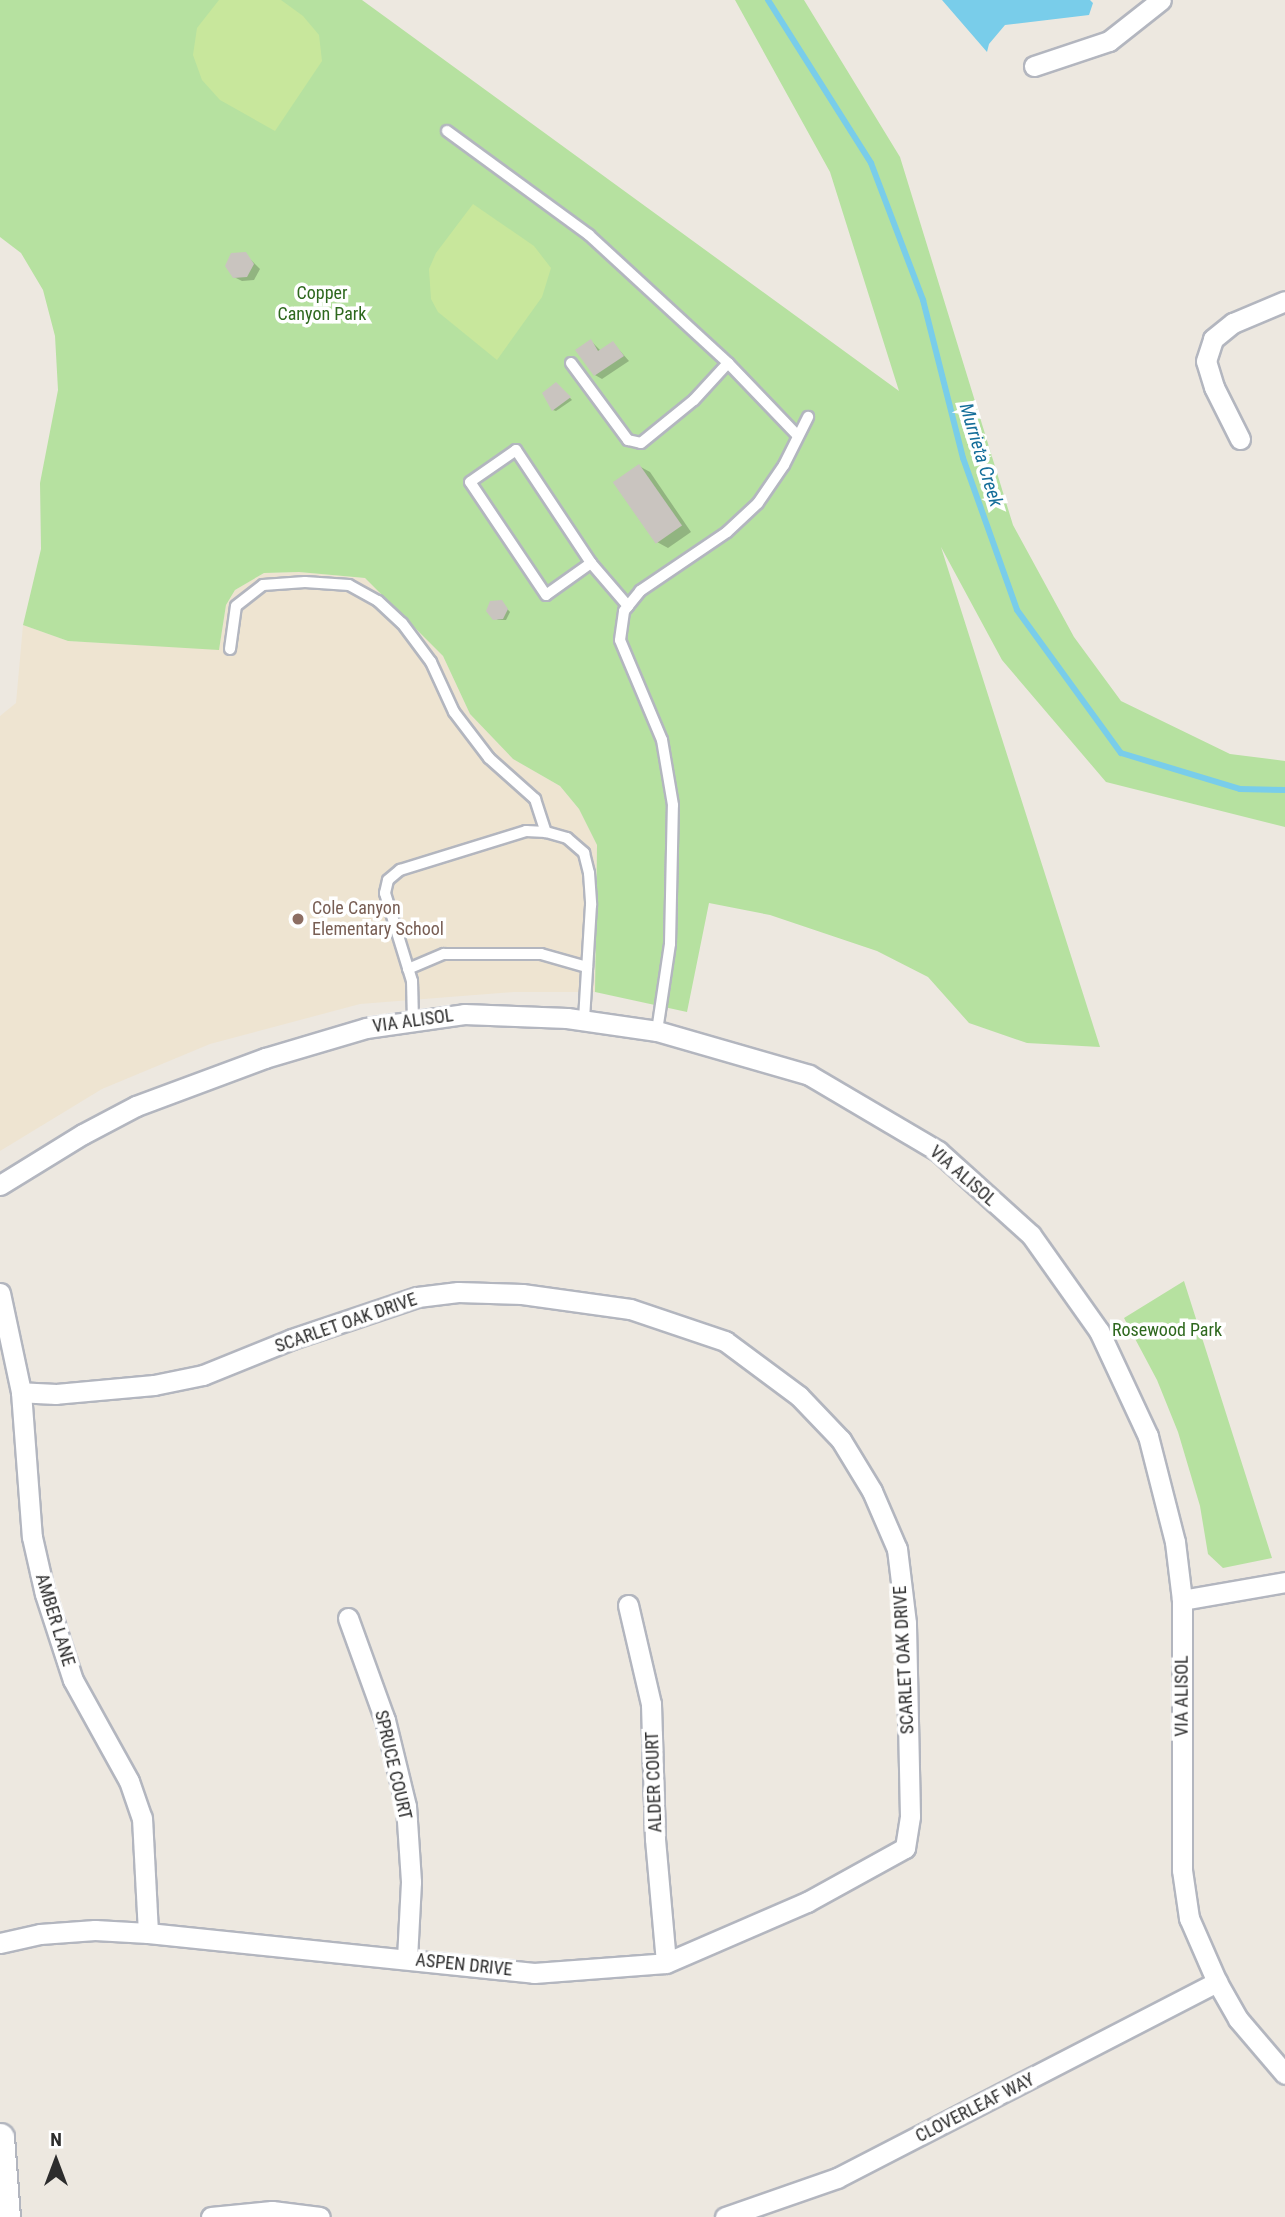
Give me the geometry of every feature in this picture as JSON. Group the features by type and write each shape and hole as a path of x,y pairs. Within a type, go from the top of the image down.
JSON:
{"street":[{"path":"1034,66 1110,41 1161,0"},
{"path":"1240,439 1214,387 1206,361 1213,339 1233,323 1285,301"},
{"name":"VIA ALISOL","path":"0,1185 83,1134 136,1106 265,1058 366,1028 464,1014 584,1020 657,1031 808,1076 937,1151 1031,1235 1099,1331 1148,1436 1175,1542 1182,1600 1182,1870 1189,1918 1217,1982 1237,2019 1285,2074"},
{"name":"SCARLET OAK DRIVE","path":"21,1392 56,1394 154,1385 203,1375 292,1339 417,1297 458,1292 522,1294 629,1310 725,1341 799,1396 841,1440 872,1491 897,1549 906,1623 910,1816 905,1848"},
{"name":"AMBER LANE","path":"0,1293 21,1392 32,1537 45,1594 73,1680 124,1771 142,1818 148,1933"},
{"path":"1182,1600 1285,1582"},
{"name":"ALDER COURT","path":"628,1605 652,1704 655,1839 666,1963"},
{"name":"SPRUCE COURT","path":"348,1618 385,1720 406,1806 411,1882 407,1959"},
{"name":"ASPEN DRIVE","path":"0,1943 40,1934 95,1930 148,1933 534,1973 666,1963 807,1902 905,1848"},
{"name":"CLOVERLEAF WAY","path":"725,2217 837,2178 1217,1982"},
{"path":"0,2138 6,2217"},
{"path":"211,2217 272,2211 320,2217"}],"lane":[{"path":"447,131 589,235 728,363 798,436"},
{"path":"571,363 628,440 642,443 694,400 728,363"},
{"path":"657,1031 671,932 673,805 662,740 620,640 624,611 640,591 727,533 758,503 808,417"},
{"path":"591,563 546,595 470,482 516,450 591,563 628,606"},
{"path":"230,649 236,606 264,585 305,582 349,585 378,601 402,623 431,662 461,722 489,758 535,799 546,832"},
{"path":"413,1021 412,981 385,893 388,880 400,870 526,831 546,832 567,838 584,853 590,905 584,1020"},
{"path":"408,969 444,954 541,954 587,967"}],"shaded area":[{"name":"Cole Canyon Elementary School","path":"299,572 365,578 443,656 470,714 513,759 560,786 579,809 597,845 595,992 514,992 360,1004 210,1044 102,1089 0,1151 0,716 16,703 23,625 68,641 219,649 226,605 235,590 264,573"}],"green space":[{"name":"Copper Canyon Park","path":"0,0 362,0 899,391 830,172 735,0 804,0 900,157 1013,525 1074,637 1121,701 1230,754 1285,761 1285,827 1106,782 1002,660 941,547 1100,1047 1027,1043 969,1023 928,977 877,951 770,915 709,903 687,1012 595,992 597,845 579,809 560,786 513,759 470,714 443,656 365,578 299,572 264,573 235,590 226,605 219,650 68,641 23,625 41,549 40,483 58,390 55,336 43,290 21,253 0,237"},
{"path":"219,0 281,0 303,16 319,35 322,61 275,131 220,100 202,80 193,55 197,28"},
{"path":"473,204 534,246 551,268 542,297 497,360 438,312 431,299 429,269 436,253"},
{"name":"Rosewood Park","path":"1184,1281 1272,1558 1223,1568 1208,1554 1200,1506 1178,1432 1157,1380 1124,1318"}],"water":[{"path":"942,0 1090,0 1093,3 1089,15 1005,25 989,44 987,52"}],"building":[{"path":"246,252 254,264 247,277 233,278 225,266 231,253"},
{"path":"591,339 598,351 613,341 624,356 594,376 575,350"},
{"path":"556,382 571,397 552,411 542,393"},
{"path":"639,464 682,525 656,544 613,482"},
{"path":"502,600 508,609 503,619 493,620 486,611 490,601"}],"waterway":[{"name":"Murrieta Creek","path":"768,0 871,163 923,300 963,458 1017,610 1121,753 1240,789 1285,790"}],"place":[{"name":"Cole Canyon Elementary School","path":"298,919"}]}
